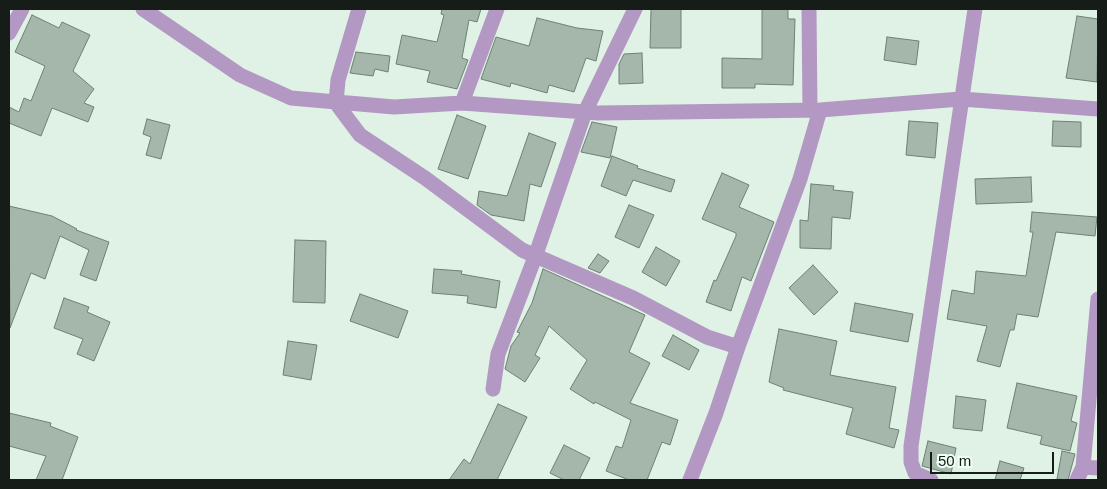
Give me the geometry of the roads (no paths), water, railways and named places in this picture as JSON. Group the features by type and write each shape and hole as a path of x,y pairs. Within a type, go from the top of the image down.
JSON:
{"street":[{"path":"9,33 22,9"},
{"path":"143,9 240,76 292,98 394,107 462,103 585,112 735,113 815,110 961,99 1098,108"},
{"path":"359,9 338,80 336,102 360,135 425,178 522,250 633,298 707,336 738,347"},
{"path":"462,103 497,9"},
{"path":"493,389 498,354 535,257 585,112 635,9"},
{"path":"690,480 800,179 815,110 809,9"},
{"path":"932,480 915,472 911,462 911,446 975,9"},
{"path":"1086,472 1098,298"}]}
